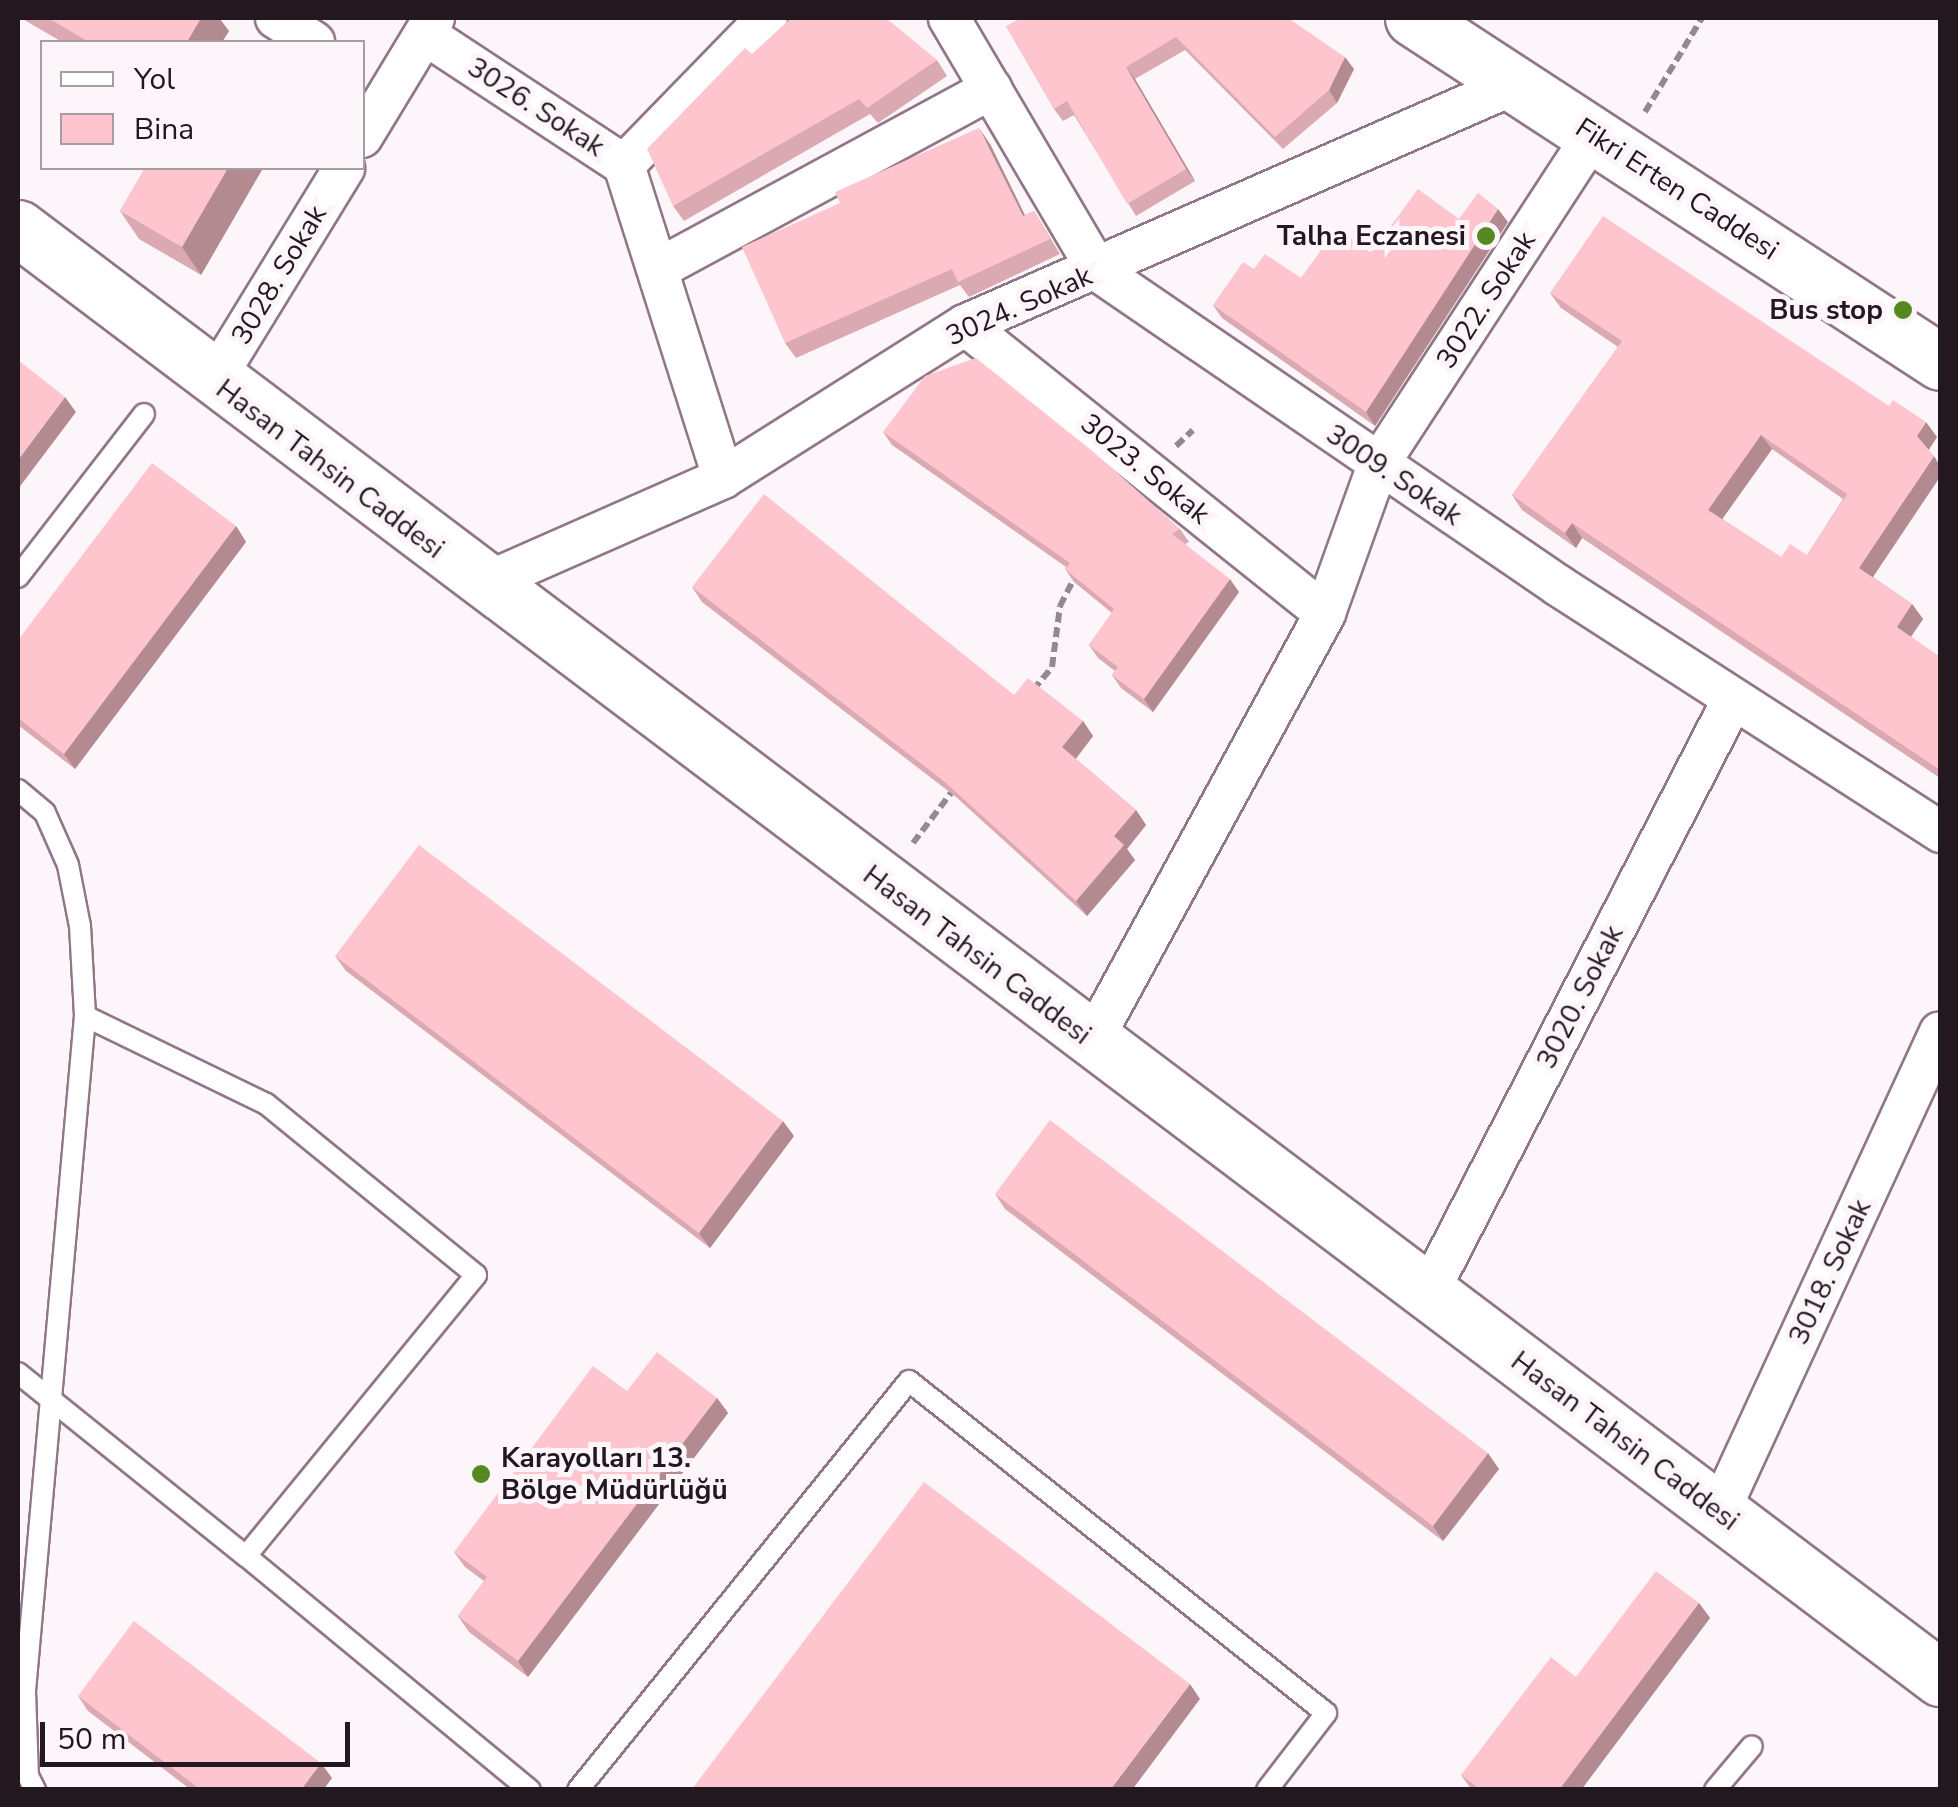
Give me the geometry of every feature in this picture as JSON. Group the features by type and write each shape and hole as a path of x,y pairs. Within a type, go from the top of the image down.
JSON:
{"street":[{"path":"276,18 311,40"},
{"name":"3026. Sokak","path":"430,26 624,165 767,18"},
{"name":"3009. Sokak","path":"949,18 1098,270 1378,465 1732,701 1940,832"},
{"name":"Fikri Erten Caddesi","path":"1413,18 1940,362"},
{"path":"365,125 376,83 430,26"},
{"name":"3024. Sokak","path":"483,584 723,478 964,326 1516,83"},
{"path":"658,270 991,89"},
{"name":"3022. Sokak","path":"1092,1042 1325,613 1378,465 1608,143"},
{"path":"624,165 723,478"},
{"name":"3028. Sokak","path":"213,382 343,170"},
{"name":"Hasan Tahsin Caddesi","path":"18,228 213,382 1940,1678"},
{"name":"3023. Sokak","path":"964,326 1325,613"},
{"name":"3020. Sokak","path":"1428,1292 1732,701"},
{"name":"3018. Sokak","path":"1719,1512 1940,1032"}],"lane":[{"path":"18,577 144,414"},
{"path":"18,790 45,813 68,865 80,926 84,1016 25,1691 28,1776 35,1790"},
{"path":"84,1016 266,1104 476,1275 246,1556"},
{"path":"18,1373 530,1790"},
{"path":"578,1790 910,1381 1326,1714 1267,1790"},
{"path":"1715,1790 1752,1746"}],"path":[{"path":"1608,143 1702,18"},
{"path":"1030,693 1052,667 1060,606 1084,560"},
{"path":"883,884 964,776"}],"building":[{"path":"48,18 201,18 188,40 86,40"},
{"path":"791,18 886,18 937,60 867,108 859,99 673,206 647,149 745,48 752,54"},
{"path":"1021,18 1288,18 1345,57 1329,90 1275,137 1176,37 1126,67 1186,169 1127,204 1067,101 1054,109 1006,26"},
{"path":"979,128 1023,216 1034,211 1050,239 958,282 952,269 785,343 742,247 840,203 835,192"},
{"path":"144,170 227,170 182,247 120,211"},
{"path":"1418,189 1459,219 1478,193 1498,209 1366,412 1213,305 1243,262 1254,269 1265,254 1301,278 1337,228 1371,253"},
{"path":"1603,216 1889,406 1893,400 1926,422 1917,436 1934,456 1859,568 1912,604 1897,627 1940,657 1940,770 1572,523 1565,533 1512,495 1622,341 1550,293","holes":["1761,435 1847,494 1807,555 1790,544 1781,557 1708,510"]},
{"path":"976,358 1096,454 1180,529 1172,534 1230,579 1144,699 1112,675 1118,667 1089,645 1114,609 1065,569 1070,563 883,432 925,376"},
{"path":"18,360 65,397 18,460"},
{"path":"152,463 236,526 64,754 18,718 18,640"},
{"path":"764,494 1014,695 1028,678 1083,721 1062,747 1136,810 1114,836 1124,845 1076,901 945,782 692,587"},
{"path":"419,845 783,1121 699,1233 335,956"},
{"path":"1050,1120 1488,1453 1433,1526 995,1194"},
{"path":"657,1352 717,1398 518,1661 458,1616 487,1577 454,1552 593,1366 627,1391"},
{"path":"924,1482 1190,1684 1110,1790 692,1789"},
{"path":"1656,1571 1699,1603 1559,1790 1481,1790 1461,1775 1551,1657 1576,1677"},
{"path":"134,1621 321,1763 301,1790 201,1790 78,1696"}],"place":[{"name":"Talha Eczanesi","path":"1486,236"},
{"name":"Bus stop","path":"1903,310"},
{"name":"Karayolları 13. Bölge Müdürlüğü","path":"481,1474"}]}
